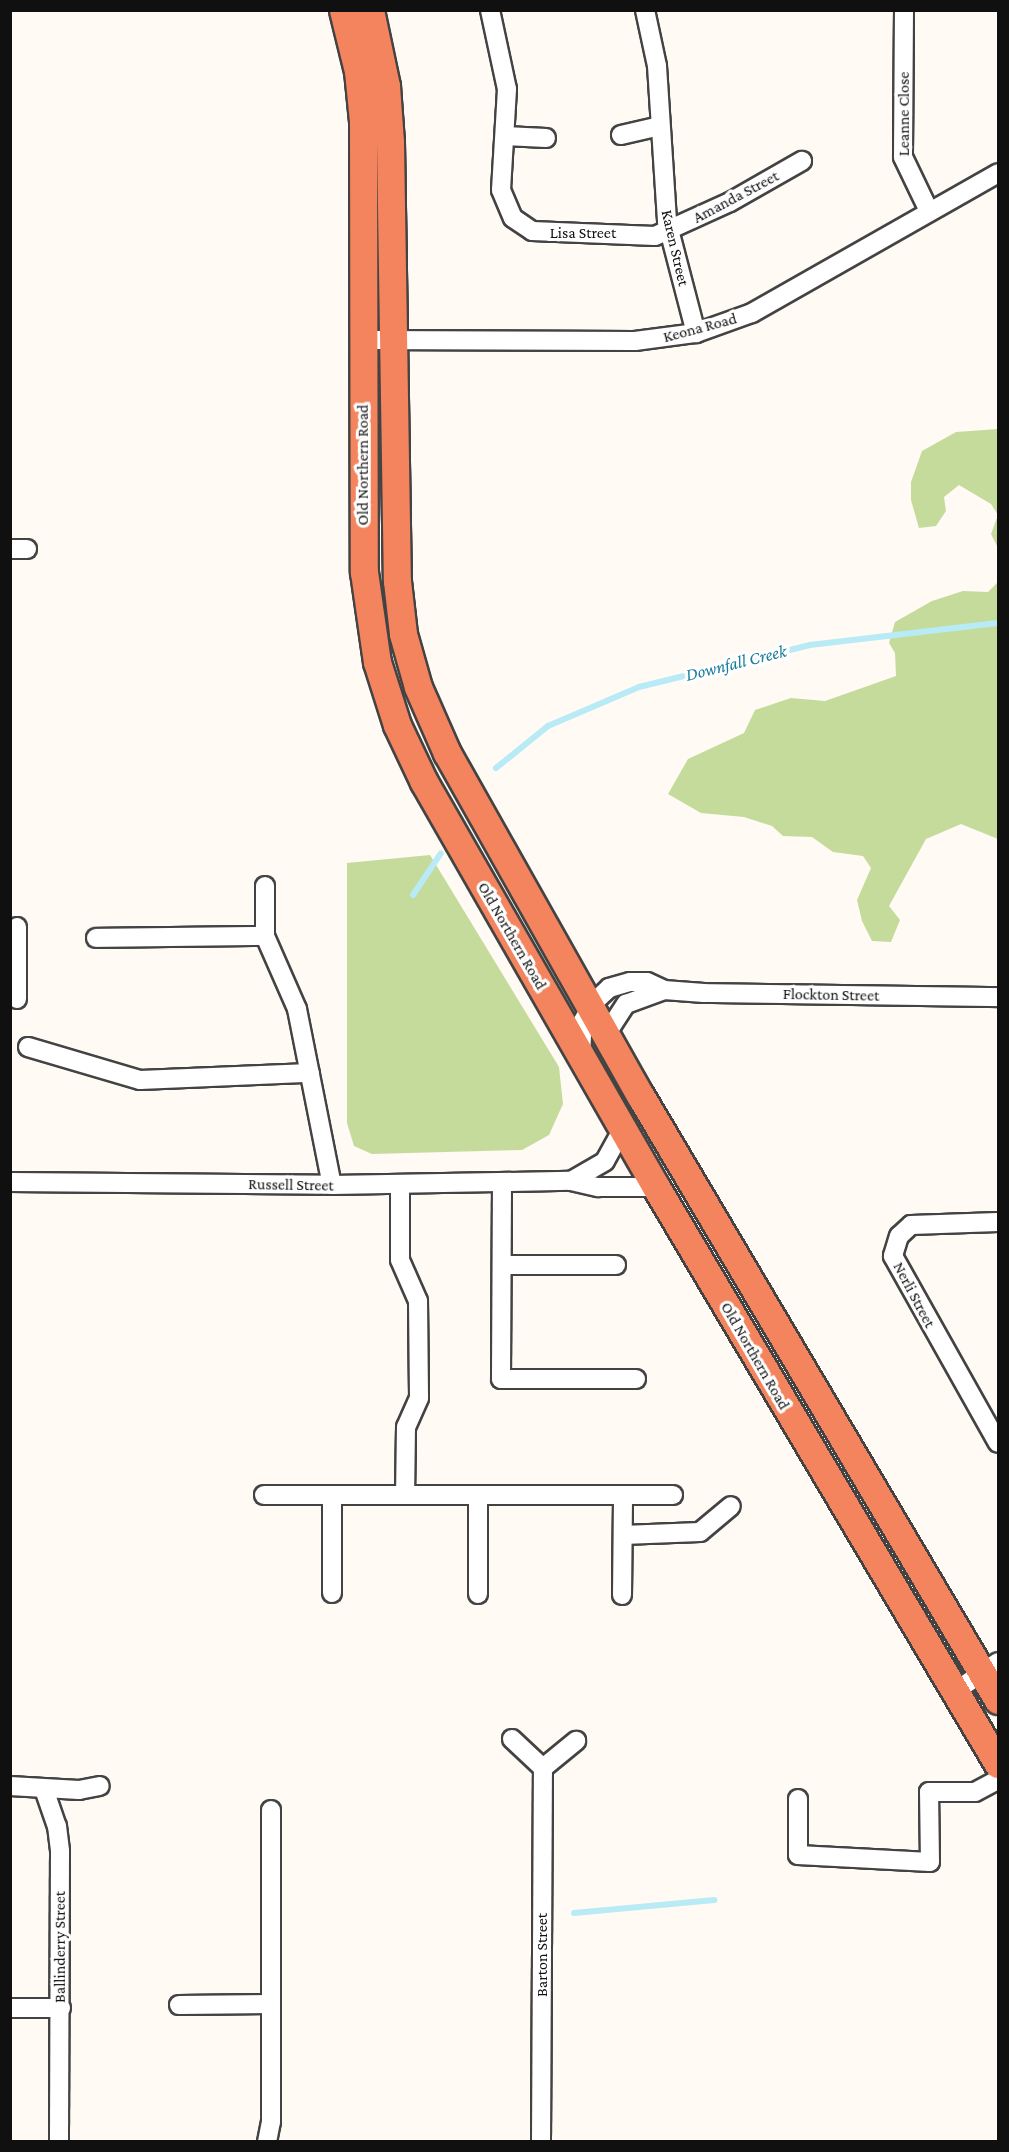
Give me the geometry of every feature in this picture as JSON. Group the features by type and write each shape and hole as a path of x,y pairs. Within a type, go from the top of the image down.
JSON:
{"highway":[{"name":"Old Northern Road","path":"343,10 362,105 364,572 371,635 386,693 424,782 656,1187 924,1643 999,1764"},
{"name":"Old Northern Road","path":"370,10 389,113 396,340 396,561 399,607 409,660 447,753 943,1611 990,1668 999,1701"},
{"path":"924,1643 936,1633 943,1611"}],"street":[{"name":"Lisa Street","path":"490,10 506,77 501,190 507,210 523,226 552,234 608,232 648,237 669,231"},
{"name":"Karen Street","path":"645,10 657,66 659,126 669,231 696,333"},
{"name":"Leanne Close","path":"904,10 903,157 929,211"},
{"path":"621,135 659,126"},
{"path":"505,136 546,138"},
{"name":"Amanda Street","path":"669,231 802,161"},
{"name":"Keona Road","path":"364,340 635,341 696,333 752,313 999,173"},
{"path":"265,886 265,936 297,1009 332,1185"},
{"path":"17,927 14,962 17,999"},
{"path":"96,938 265,936"},
{"name":"Flockton Street","path":"591,1005 602,993 623,983 647,982 664,990"},
{"name":"Flockton Street","path":"607,1033 626,1004 664,990 999,997"},
{"path":"581,1056 583,1021 591,1005"},
{"path":"27,1047 140,1080 310,1073"},
{"name":"Russell Street","path":"571,1181 605,1161 624,1129"},
{"name":"Russell Street","path":"10,1182 400,1185 571,1181 598,1186 656,1187"},
{"path":"502,1184 501,1379 636,1379"},
{"path":"400,1185 400,1260 418,1300 419,1392 406,1427 405,1495"},
{"name":"Nerli Street","path":"999,1222 911,1225 899,1236 893,1256 999,1443"},
{"path":"502,1265 616,1265"},
{"path":"264,1495 673,1495"},
{"path":"332,1495 332,1593"},
{"path":"478,1495 478,1594"},
{"path":"622,1495 622,1595"},
{"path":"622,1535 700,1532 730,1506"},
{"path":"954,1692 990,1668"},
{"path":"512,1739 543,1768 576,1741"},
{"name":"Barton Street","path":"541,2142 543,1768"},
{"path":"798,1798 798,1855 930,1862 929,1792 975,1792 999,1780"},
{"path":"10,1786 44,1789 100,1786"},
{"name":"Ballinderry Street","path":"44,1789 57,1826 60,1851 59,2142"},
{"path":"267,2142 271,2004 271,1810"},
{"path":"179,2005 271,2004"},
{"path":"10,2008 61,2008"}],"green space":[{"path":"998,429 998,515 991,504 959,485 944,497 946,511 936,526 919,528 911,500 911,482 922,451 956,432"},
{"path":"998,515 998,548 991,534"},
{"path":"998,582 998,839 961,824 926,839 889,906 900,920 891,942 872,941 862,921 857,900 871,868 863,856 833,852 812,837 783,836 772,826 744,817 701,813 668,794 688,759 744,733 755,710 791,698 825,701 896,676 895,653 889,643 895,622 932,601 963,591 988,592"},
{"path":"430,855 559,1067 563,1104 549,1135 522,1150 372,1154 354,1146 347,1123 347,863"}],"waterway":[{"name":"Downfall Creek","path":"496,768 548,726 639,687 810,645 998,623"},
{"path":"413,895 441,853"},
{"path":"574,1913 714,1900"}]}
